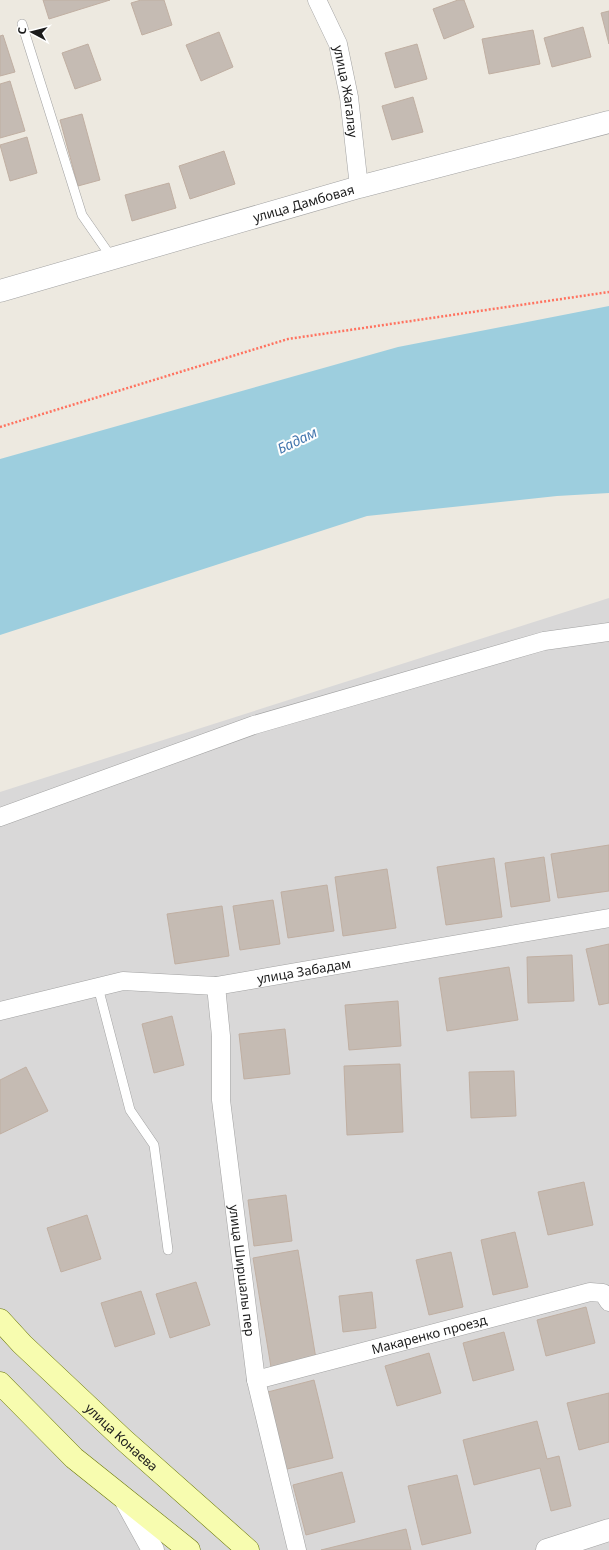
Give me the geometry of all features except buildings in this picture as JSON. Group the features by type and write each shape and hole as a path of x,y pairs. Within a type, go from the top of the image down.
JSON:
{"main road":[{"name":"улица Конаева","path":"0,1320 22,1344 124,1440 248,1550"},
{"path":"0,1383 74,1458 189,1550"}],"street":[{"name":"улица Жагалау","path":"317,0 338,44 349,97 359,187"},
{"name":"улица Дамбовая","path":"0,291 359,187 609,122"},
{"path":"0,817 254,725 544,641 609,632"},
{"name":"улица Забадам","path":"0,1011 123,981 216,986 609,918"},
{"name":"улица Ширшалы пер","path":"216,986 221,1036 220,1100 256,1380 297,1550"},
{"name":"Макаренко проезд","path":"256,1380 590,1292 606,1297"},
{"path":"126,1501 153,1550"},
{"path":"547,1550 609,1530"}],"lane":[{"path":"22,24 82,215 112,258"},
{"path":"98,987 130,1110 154,1145 168,1250"}],"path":[{"path":"0,427 288,339 609,292"}],"shaded area":[{"path":"609,598 609,1550 0,1550 0,792"}],"water":[{"name":"Бадам","path":"609,306 609,493 557,496 367,516 0,635 0,459 398,347"}]}
